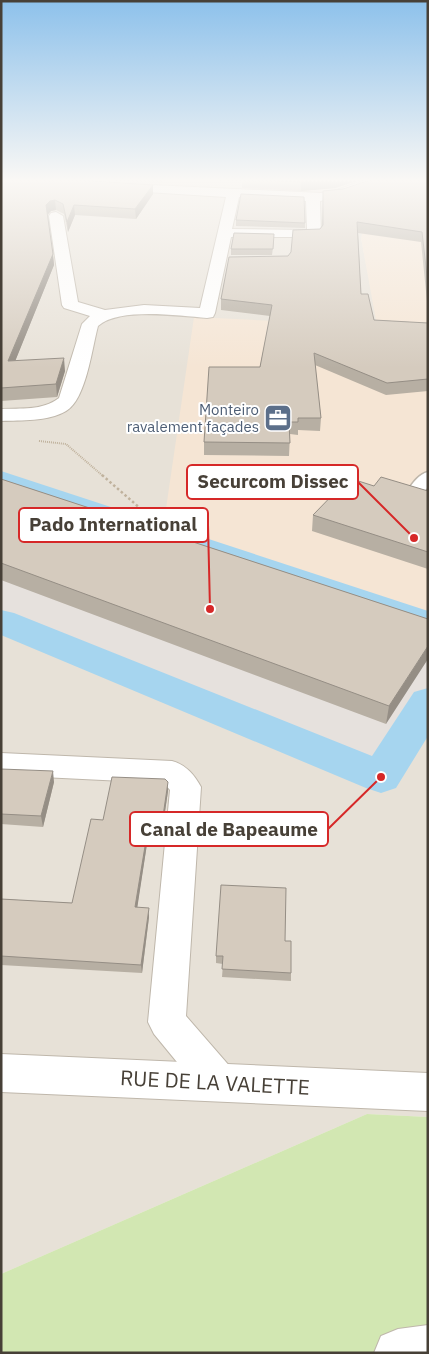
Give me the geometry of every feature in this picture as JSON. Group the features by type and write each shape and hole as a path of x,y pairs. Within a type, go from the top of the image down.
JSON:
{"street":[{"path":"60,242 70,304 103,314"},
{"path":"1,414 55,410 66,403 71,394 90,324 96,317 122,311 207,313 223,242"},
{"path":"282,253 283,242"},
{"path":"219,260 237,261"},
{"path":"1,764 172,772 186,787 167,1022 218,1082"},
{"name":"RUE DE LA VALETTE","path":"1,1073 428,1092"},
{"path":"398,1353 428,1348"}],"lane":[{"path":"416,490 428,476"}],"path":[{"path":"32,440 66,444 141,509 177,521"}],"shaded area":[{"path":"1,242 362,242 378,326 162,536 1,486"},
{"path":"362,242 428,242 428,626 162,536 194,317 377,326"},
{"path":"1,486 428,626 428,702 381,777 1,621"},
{"path":"1,621 380,776 428,702 428,1117 367,1114 1,1274"}],"green space":[{"path":"367,1114 428,1117 428,1353 1,1353 1,1274"}],"water":[{"path":"1,471 428,611 428,626 1,480"}],"building":[{"path":"1,242 51,242 53,254 8,361 64,358 56,384 1,388"},
{"path":"232,242 273,242 273,249 231,249"},
{"path":"292,242 358,242 361,294 368,294 374,320 428,323 428,379 387,383 314,353 321,418 298,418 298,422 289,422 290,443 204,442 209,367 260,367 272,305 221,299 229,257 288,256 291,252"},
{"path":"423,242 428,242 428,285"},
{"path":"381,477 428,491 428,552 313,515 349,478 374,486"},
{"path":"1,479 428,619 428,646 389,706 1,563"},
{"path":"1,769 53,771 41,816 1,814"},
{"path":"112,777 165,779 168,782 162,823 149,822 135,907 149,908 141,965 1,956 1,899 72,903 91,819 103,820"},
{"path":"221,885 286,888 285,941 291,941 291,973 222,969 223,956 216,956"}],"waterway":[{"path":"1,621 381,777 428,702"}],"place":[{"name":"Monteiro ravalement façades","path":"278,418"},
{"name":"Securcom Dissec","path":"414,538"},
{"name":"Pado International","path":"210,609"},
{"name":"Canal de Bapeaume","path":"381,777"}]}
